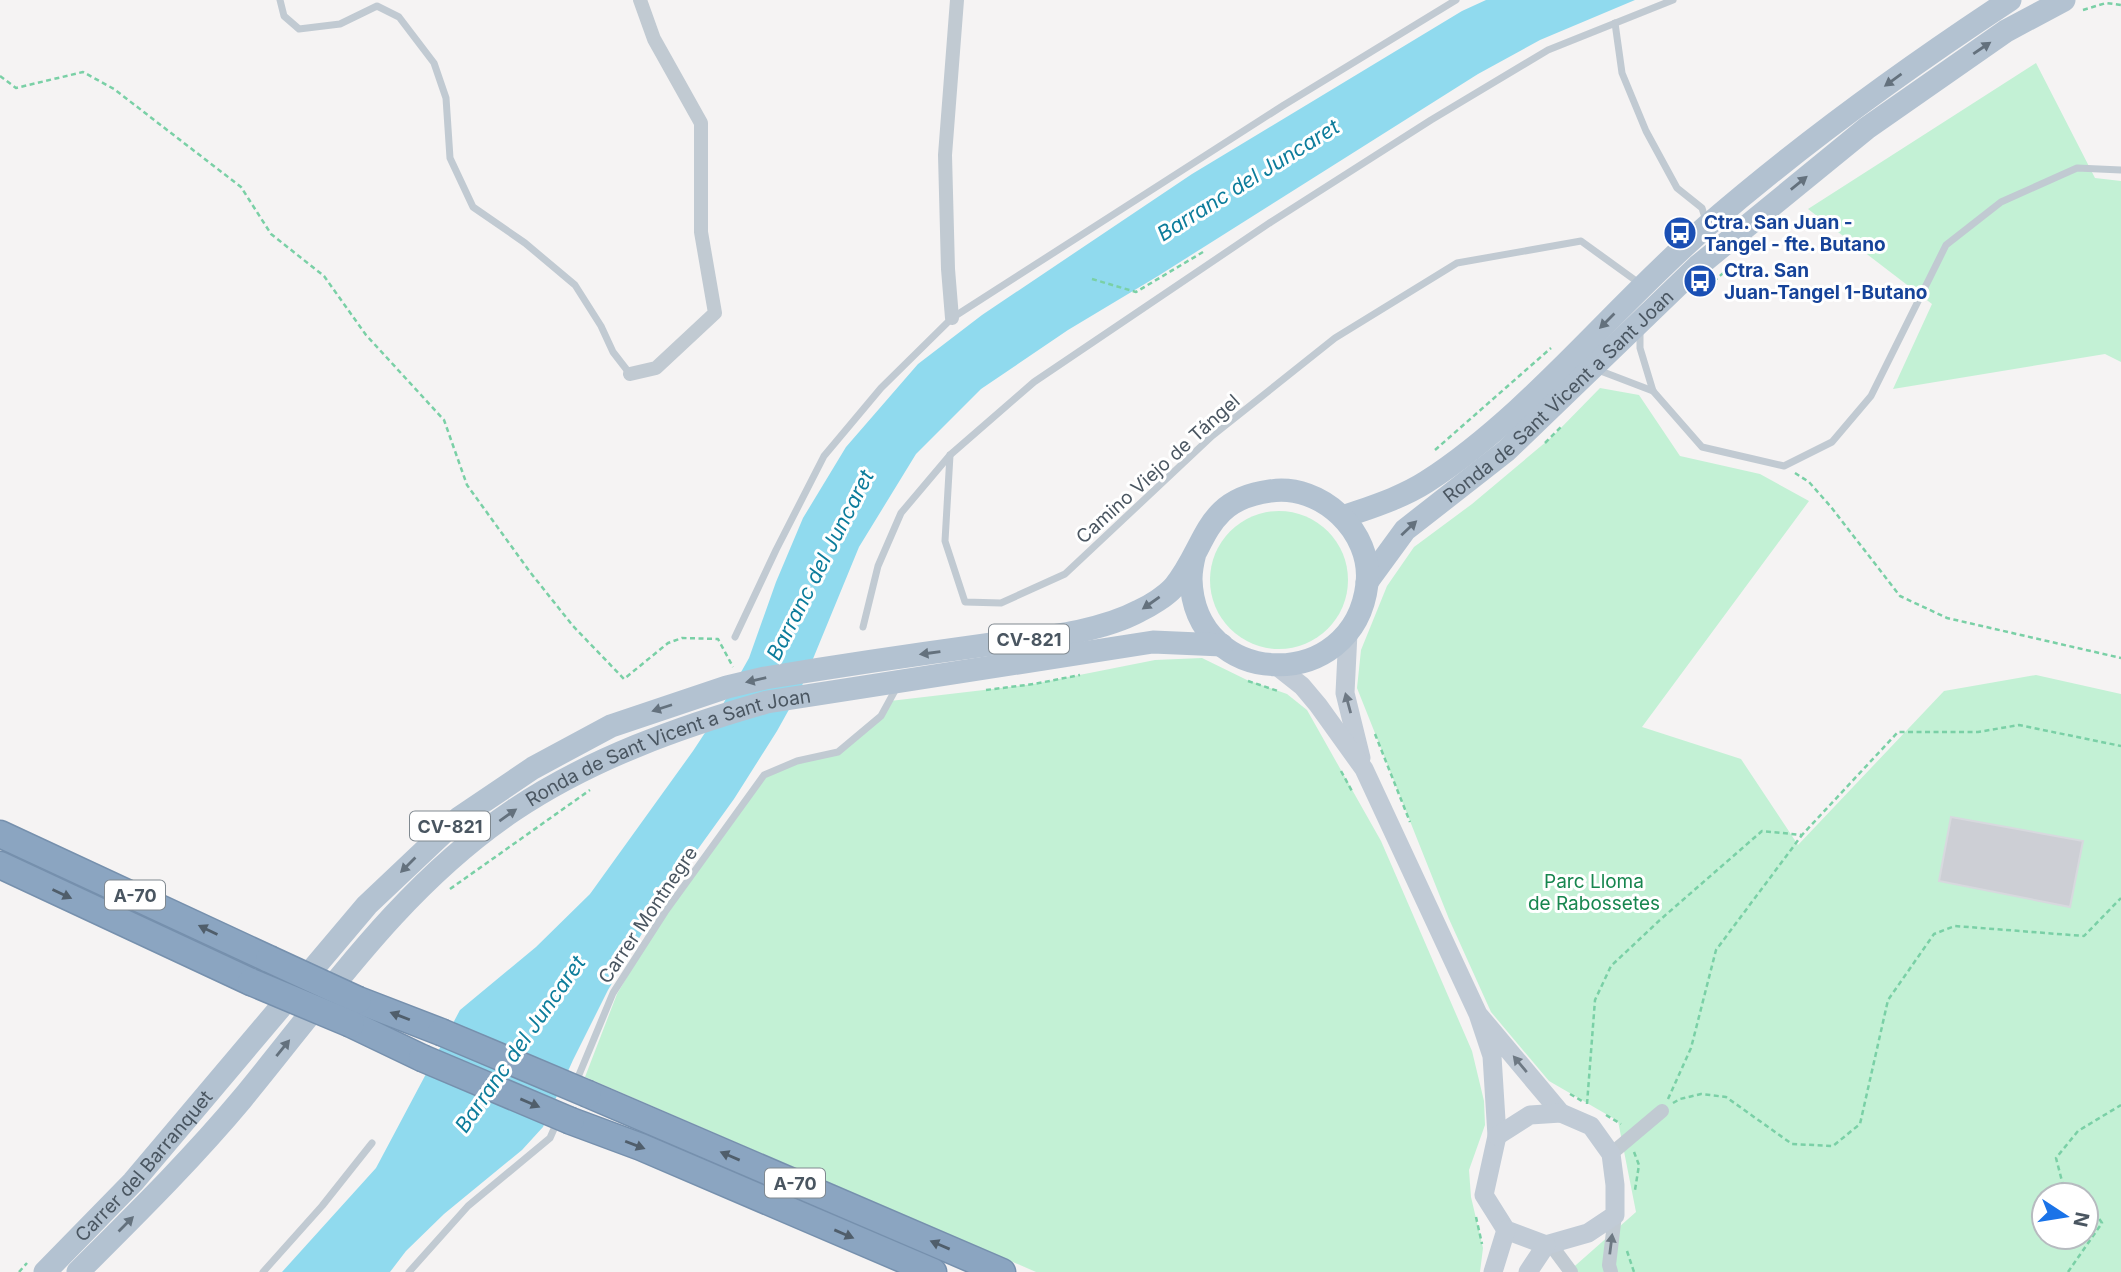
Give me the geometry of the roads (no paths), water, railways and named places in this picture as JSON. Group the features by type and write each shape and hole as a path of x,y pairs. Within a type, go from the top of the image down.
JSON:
{"highway":[{"name":"A-70","path":"0,834 270,959 422,1058 572,1107 1002,1272"},
{"name":"A-70","path":"0,865 251,982 354,1012 441,1032 641,1147 933,1272"}],"main road":[{"name":"Ronda de Sant Vicent a Sant Joan","path":"1343,517 1424,483 1474,447 1527,400 1708,225 1848,113 1930,53 2010,0"},
{"name":"Ronda de Sant Vicent a Sant Joan","path":"1367,582 1405,530 1506,451 1698,266 1867,128 2006,31 2064,0"},
{"name":"Ronda de Sant Vicent a Sant Joan","path":"240,1056 367,905 459,818 533,768 611,726 730,678 765,678 1028,639 1110,623 1140,611 1172,588 1195,553 1206,529 1223,510 1246,496 1272,490 1298,492 1322,501 1343,517 1357,536 1365,558 1367,582 1362,609 1348,633 1328,651 1304,663 1279,667 1248,660 1222,645 1205,626 1195,603 1191,578 1195,553"},
{"name":"CV-821","path":"1348,633 1345,693 1363,769"},
{"name":"Ronda de Sant Vicent a Sant Joan","path":"240,1101 385,923 446,864 514,810 589,769 658,737 767,702 1153,642 1222,645"},
{"name":"CV-821","path":"1279,667 1302,686 1318,705 1363,769 1478,1014 1492,1056 1497,1136 1484,1195 1506,1230"},
{"name":"CV-821","path":"1478,1014 1561,1113 1591,1126 1611,1154 1615,1215"},
{"name":"Carrer del Barranquet","path":"44,1272 133,1182 240,1056"},
{"name":"Carrer del Barranquet","path":"78,1272 152,1199 240,1101"},
{"path":"1497,1136 1530,1115 1561,1113"},
{"path":"1528,1272 1549,1245 1588,1233 1615,1215"},
{"path":"1493,1272 1506,1230 1549,1245"}],"street":[{"path":"630,374 656,368 715,313 701,232 701,123 654,39 640,0"},
{"path":"952,318 945,155 957,0"},
{"path":"1611,1154 1662,1111"},
{"path":"1611,1272 1609,1265 1615,1215"},
{"path":"1549,1245 1571,1272"}],"lane":[{"path":"280,0 284,16 299,29 340,24 377,6 399,17 434,63 446,99 450,158 473,207 524,243 575,285 601,326 613,352 630,374"},
{"path":"735,637 775,550 824,456 881,388 952,318 1284,104 1456,0"},
{"path":"863,627 878,566 901,513 950,455 1034,382 1222,255 1431,120 1548,50 1672,0"},
{"path":"1615,23 1622,73 1646,131 1677,188 1702,208 1708,225"},
{"path":"1640,322 1640,348 1653,391 1702,447 1784,466 1832,442 1871,396 1946,245 2001,202 2077,168 2121,170"},
{"name":"Camino Viejo de Tángel","path":"950,455 945,541 965,602 1001,603 1065,575 1212,436 1335,338 1457,263 1581,241 1643,286"},
{"path":"1592,369 1653,391"},
{"name":"Carrer Montnegre","path":"409,1272 468,1206 550,1138 572,1107 613,993 665,912 764,775 797,761 838,752 881,716 900,681"},
{"path":"263,1272 322,1206 372,1143"}],"water":[{"name":"Barranc del Juncaret","path":"1486,0 1635,0 1540,40 1478,74 1068,330 981,389 916,454 859,547 801,688 734,799 667,892 608,990 543,1127 522,1150 444,1214 406,1251 390,1272 282,1272 376,1168 460,1010 536,947 590,894 693,751 749,658 776,582 803,518 846,447 918,364 982,315 1192,174 1462,11"}],"place":[{"name":"Ctra. San Juan - Tangel - fte. Butano","path":"1680,233"},
{"name":"Ctra. San Juan-Tangel 1-Butano","path":"1700,281"}],"park label":[{"name":"Parc Lloma de Rabossetes","path":"1594,892"}]}
